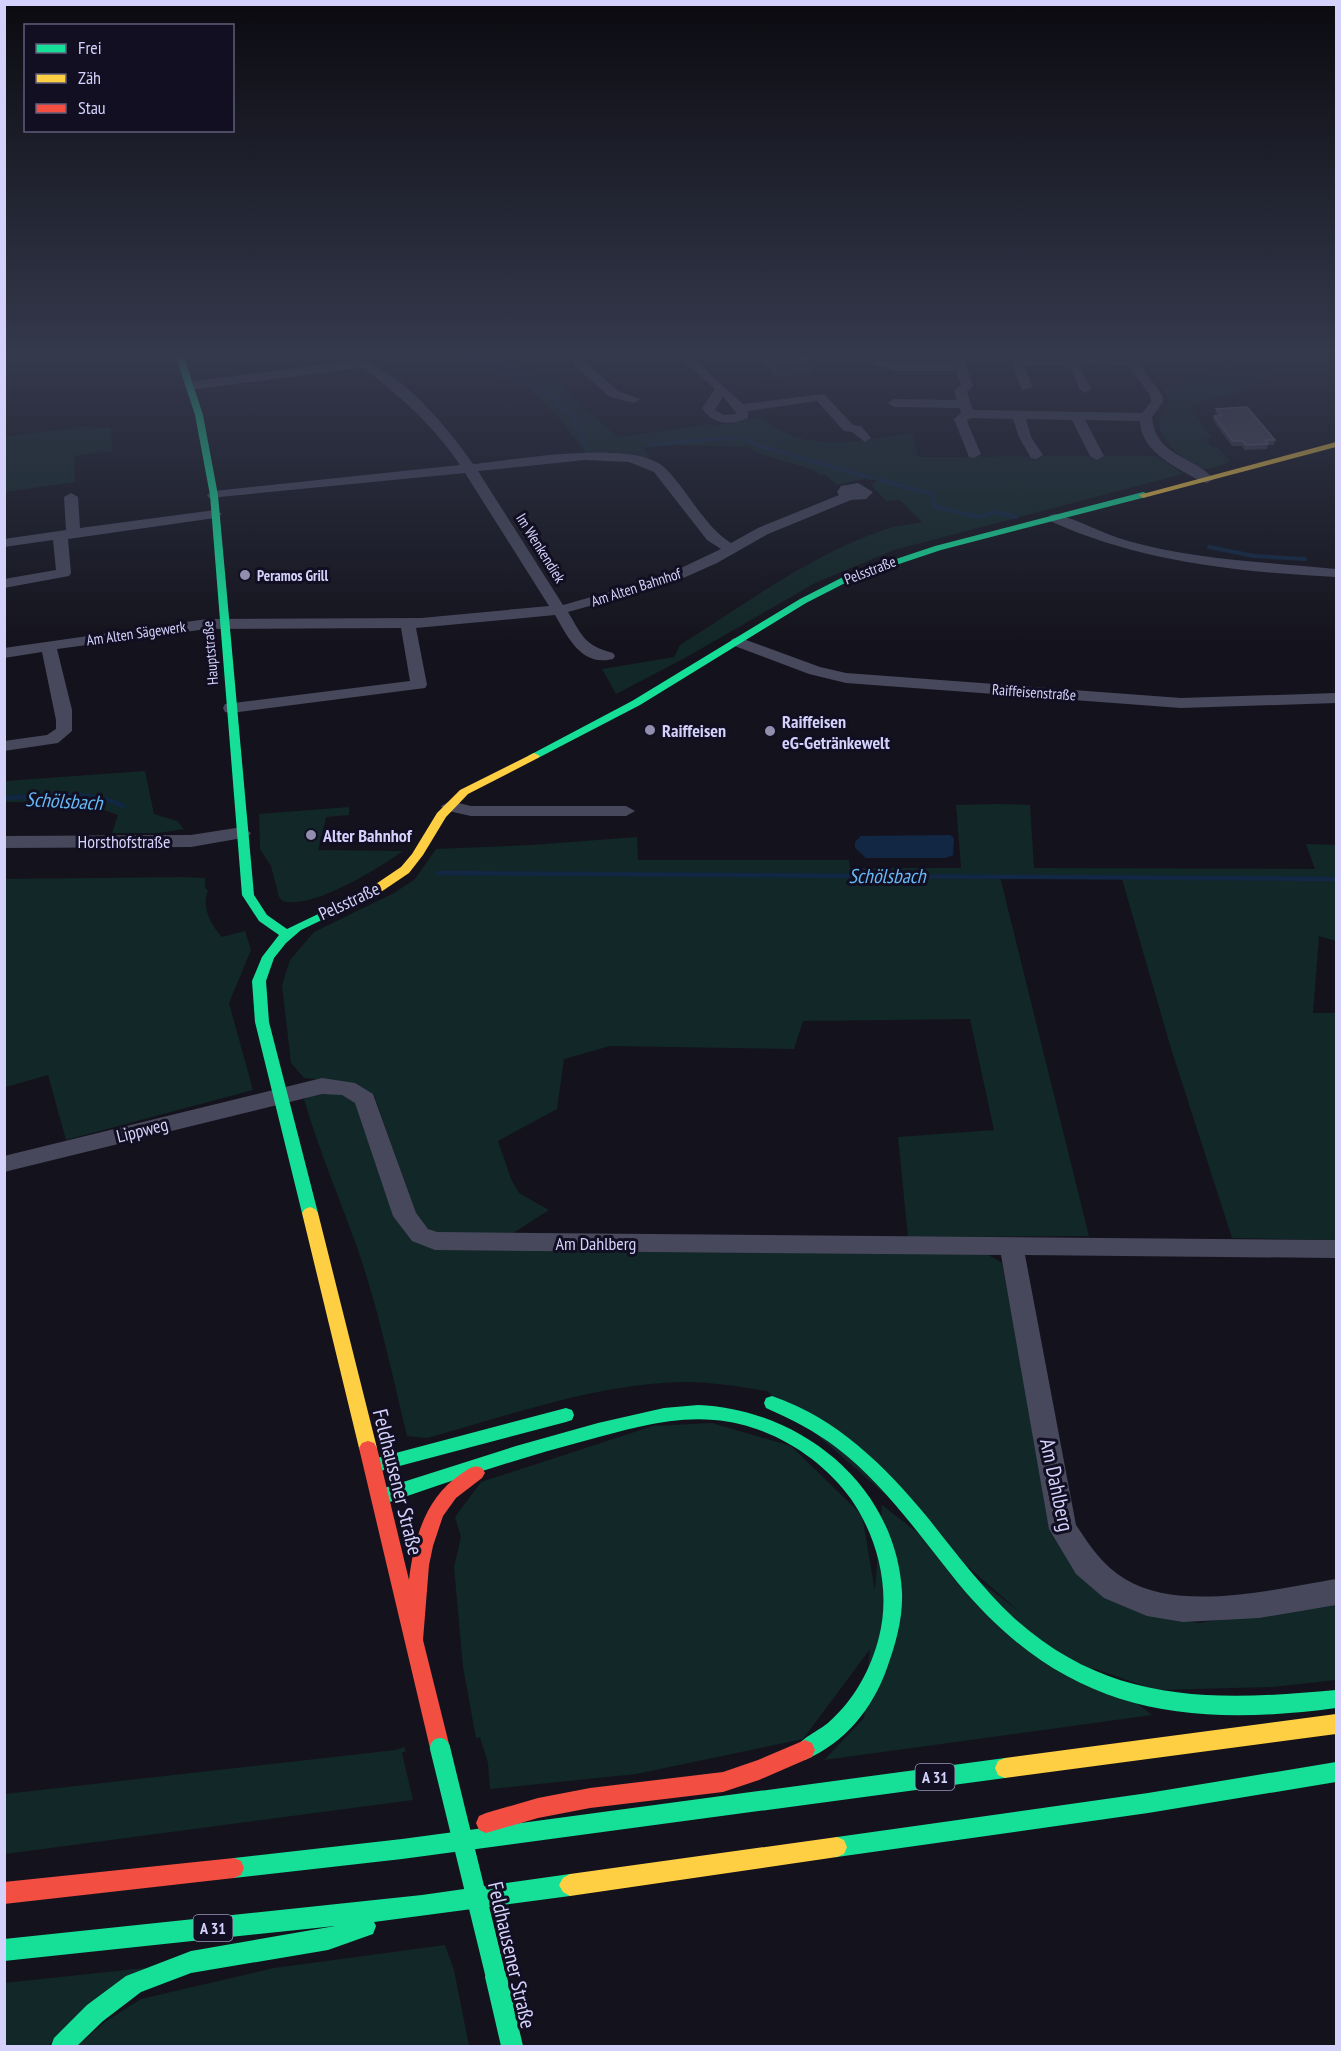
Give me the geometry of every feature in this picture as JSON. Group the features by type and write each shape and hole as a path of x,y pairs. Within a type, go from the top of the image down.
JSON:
{"main road":[{"name":"Hauptstraße","path":"207,453 214,495 244,871 252,906 265,922 286,934"},
{"name":"Pelsstraße","path":"286,934 300,924 368,895 396,879 421,854 441,815 464,792 636,703 803,601 848,578 928,550 1307,453"},
{"name":"Feldhausener Straße","path":"286,934 269,954 258,982 262,1022 381,1497 512,2046"},
{"path":"758,1399 793,1411 817,1423 857,1450 883,1476 997,1614 1032,1646 1083,1677 1115,1690 1164,1703 1211,1709 1261,1708 1336,1699"},
{"path":"373,1466 582,1411"},
{"path":"381,1497 546,1442 652,1417 696,1411 780,1428 823,1453 855,1485 874,1516 889,1550 895,1592 889,1640 877,1674 858,1705 823,1740 781,1761 722,1783 624,1793 532,1808 402,1849"},
{"path":"414,1640 417,1586 426,1539 445,1498 492,1461"},
{"name":"A 31","path":"4,1893 402,1849 1336,1724"},
{"name":"A 31","path":"4,1950 422,1906 1148,1803 1336,1773"},
{"path":"62,2046 95,2013 134,1984 191,1962 328,1939 422,1906"}],"street":[{"name":"Im Wenkendiek","path":"458,453 580,644 592,654 607,656"},
{"path":"1165,453 1207,479"},
{"path":"214,495 585,456 639,460 659,469 712,537 729,548"},
{"name":"Am Alten Bahnhof","path":"224,623 408,624 467,621 560,610 667,580 712,560 729,548 789,519 849,496"},
{"path":"4,584 64,573 71,497"},
{"path":"4,543 215,514"},
{"path":"1055,518 1100,539 1144,551 1336,573"},
{"name":"Am Alten Sägewerk","path":"4,653 158,629 224,623"},
{"path":"408,624 423,702"},
{"name":"Raiffeisenstraße","path":"738,642 815,671 846,678 1181,703 1336,698"},
{"path":"4,746 52,739 64,732 59,690 51,673 49,646"},
{"path":"231,708 419,685"},
{"path":"450,806 471,811 626,811"},
{"name":"Horsthofstraße","path":"4,842 191,841 242,833"},
{"name":"Am Dahlberg","path":"279,1095 335,1086 347,1088 365,1099 405,1215 420,1234 435,1241 1336,1249"},
{"name":"Lippweg","path":"4,1164 279,1095"},
{"name":"Am Dahlberg","path":"1011,1245 1063,1529 1081,1560 1098,1577 1124,1595 1149,1604 1180,1610 1218,1610 1336,1592"}],"green space":[{"path":"5,453 99,453 74,456 75,482 5,492"},
{"path":"618,453 647,453 650,457"},
{"path":"757,453 917,453 918,457 1157,456 1183,474 894,550 815,583 685,658 616,694 602,669 674,657 680,645 805,566 859,539 886,529 922,522 900,500 886,501 871,485 877,481 868,478 837,485 825,475 819,475 814,470"},
{"path":"1177,453 1223,453 1230,462 1203,469"},
{"path":"145,771 154,814 177,821 184,829 159,833 112,833 118,815 84,803 5,802 5,781"},
{"path":"956,805 1030,805 1034,868 1315,869 1306,844 1336,845 1336,941 1319,936 1313,1013 1336,1013 1336,1240 1232,1238 1170,1045 1122,879 1000,877 1089,1236 908,1237 898,1137 994,1130 970,1019 803,1021 794,1049 610,1046 564,1059 557,1109 498,1141 511,1179 519,1193 549,1210 510,1235 451,1236 431,1231 418,1220 374,1095 345,1082 304,1078 291,1063 282,985 290,960 314,932 394,893 415,879 436,849 637,837 638,860 849,860 850,868 961,868"},
{"path":"349,807 349,815 326,817 318,850 403,851 362,877 327,894 295,902 283,901 279,897 271,866 260,849 259,814"},
{"path":"205,878 205,888 208,891 206,909 214,927 222,937 245,931 251,950 229,1003 253,1090 66,1140 48,1075 6,1087 5,1083 5,879"},
{"path":"317,1093 341,1094 358,1104 412,1237 985,1253 1002,1263 1052,1527 1139,1611 1198,1623 1336,1603 1336,1680 1272,1687 1156,1690 1078,1663 767,1391 686,1382 620,1388 523,1410 427,1438 407,1436 366,1273 304,1099"},
{"path":"712,1423 791,1446 862,1515 882,1633 803,1739 636,1774 490,1789 488,1763 480,1737 476,1738 463,1667 454,1567 461,1537 455,1517 481,1482 653,1426"},
{"path":"882,1505 1152,1715 824,1760 864,1718"},
{"path":"404,1747 406,1751 402,1753 413,1800 5,1854 5,1794 395,1750"},
{"path":"445,1945 454,1970 469,2046 77,2046 106,2021 141,1999 274,1968"},
{"path":"145,1968 61,2032 48,2046 5,2046 4,1983"}],"water":[{"path":"950,835 954,838 953,855 946,858 866,858 855,848 855,842 861,836"}],"waterway":[{"path":"784,453 871,478"},
{"path":"880,480 933,494 935,507 979,517 997,512 1016,517"},
{"path":"1209,547 1254,556 1305,559"},
{"name":"Schölsbach","path":"4,798 81,795 110,800 123,806"},
{"name":"Schölsbach","path":"438,873 1336,879"}],"traffic: fast":[{"path":"206,453 214,495 248,895 263,918 286,934"},
{"path":"534,756 636,703 803,601 848,578 938,548 1143,495"},
{"path":"310,1213 262,1022 259,981 268,957 281,940 297,927 368,895"},
{"path":"772,1403 822,1428 862,1459 897,1495 1006,1623 1054,1660 1091,1680 1130,1693 1169,1702 1250,1706 1336,1699"},
{"path":"381,1497 571,1437 648,1418 681,1413 732,1415 776,1429 814,1450 846,1479 870,1513 886,1552 893,1593 889,1636 867,1691 845,1721 826,1737 805,1750"},
{"path":"373,1466 566,1415"},
{"path":"440,1748 496,1977"},
{"path":"234,1868 402,1849 1005,1768"},
{"path":"837,1847 1148,1803 1336,1772"},
{"path":"4,1950 422,1906 570,1885"},
{"path":"62,2046 95,2013 134,1984 191,1962 328,1939 365,1926"},
{"path":"496,1977 512,2046"}],"traffic: slow":[{"path":"1143,495 1306,453"},
{"path":"368,895 405,870 417,855 441,815 464,792 534,756"},
{"path":"310,1213 368,1448"},
{"path":"1005,1768 1336,1724"},
{"path":"570,1885 837,1847"}],"traffic: jam":[{"path":"368,1448 440,1748"},
{"path":"414,1640 420,1565 429,1528 450,1492 476,1473"},
{"path":"486,1823 538,1808 590,1798 723,1782 759,1770 805,1750"},
{"path":"4,1893 234,1868"}],"place":[{"name":"Peramos Grill","path":"245,575"},
{"name":"Raiffeisen","path":"650,730"},
{"name":"Raiffeisen eG-Getränkewelt","path":"770,731"},
{"name":"Alter Bahnhof","path":"311,835"}]}
